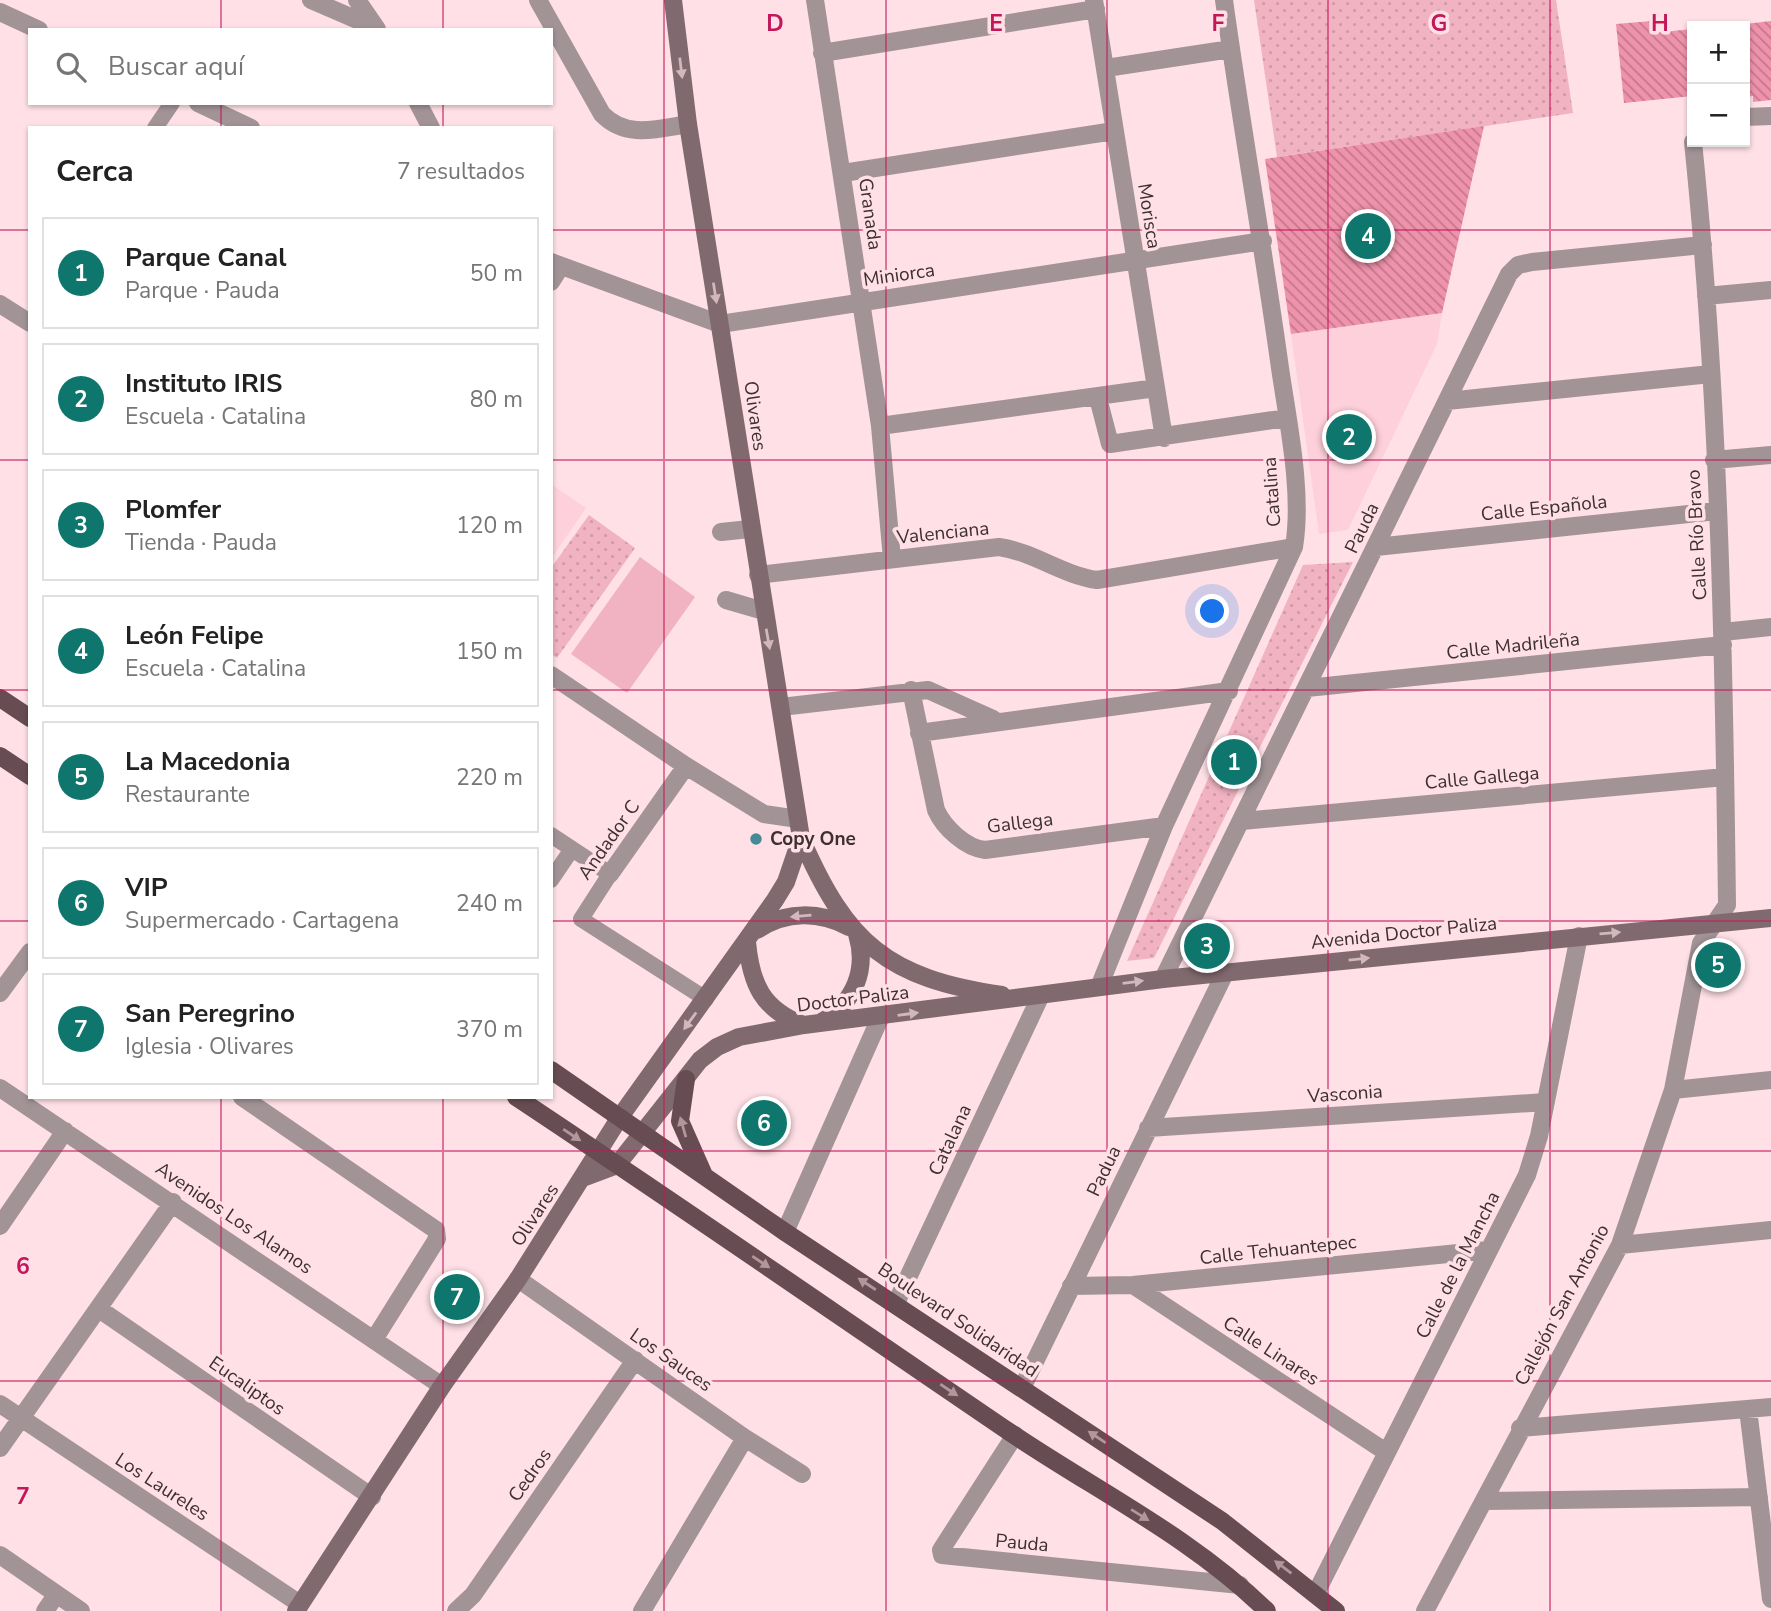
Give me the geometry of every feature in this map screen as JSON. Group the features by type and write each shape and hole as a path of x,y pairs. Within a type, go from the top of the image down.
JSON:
{"main road":[{"name":"Olivares","path":"673,0 688,124 801,838 819,878 853,930 890,961 928,980 1032,997"},
{"path":"0,698 28,717"},
{"path":"0,756 28,775"},
{"name":"Olivares","path":"298,1607 442,1386 518,1279 585,1177 620,1117 750,937 786,881 801,838"},
{"path":"807,914 830,918 853,930 861,959 855,987 847,1003 812,1024 783,1017 764,999 751,971 750,937 775,920 807,914"},
{"name":"Avenida Doctor Paliza","path":"1032,997 1163,979 1771,918"},
{"name":"Doctor Paliza","path":"617,1164 700,1060 729,1040 812,1024 880,1018 1032,997"},
{"name":"Boulevard Solidaridad","path":"553,1071 785,1232 1222,1521 1336,1611"},
{"path":"686,1079 680,1121 703,1173"},
{"path":"519,1099 1014,1435 1179,1540 1240,1585 1267,1611"},
{"path":"585,1177 617,1164"}],"street":[{"path":"311,0 375,28"},
{"path":"357,0 376,28"},
{"path":"538,0 602,114 612,125 640,131 688,124"},
{"name":"Granada","path":"815,0 880,426 892,559"},
{"name":"Catalina","path":"1099,986 1164,826 1294,547 1298,522 1263,241 1224,0"},
{"path":"822,52 1095,4"},
{"name":"Morisca","path":"1095,4 1164,438"},
{"path":"2,17 33,28"},
{"path":"1106,68 1231,49"},
{"path":"156,126 171,105"},
{"path":"202,105 247,126"},
{"path":"419,105 430,126"},
{"path":"1750,117 1771,116"},
{"path":"843,173 1114,131"},
{"name":"Calle Río Bravo","path":"1693,147 1711,374 1723,638 1727,905 1715,923"},
{"name":"Miniorca","path":"554,270 720,324 1263,241"},
{"name":"Pauda","path":"1163,979 1509,274 1518,265 1703,245"},
{"path":"1706,296 1771,289"},
{"path":"0,303 27,316"},
{"path":"1447,401 1711,374"},
{"path":"880,426 1156,388"},
{"path":"1098,398 1110,444 1287,418"},
{"path":"1714,460 1771,455"},
{"name":"Calle Española","path":"1376,547 1717,511"},
{"path":"721,532 750,529"},
{"name":"Valenciana","path":"758,575 999,547 1017,550 1077,576 1097,580 1294,547"},
{"path":"726,600 764,611"},
{"name":"Calle Madrileña","path":"1307,688 1723,638 1771,626"},
{"path":"553,676 686,766 764,814 797,819"},
{"path":"781,707 911,690 936,692 958,706 998,721"},
{"name":"Gallega","path":"911,690 939,818 969,847 985,850 1164,826"},
{"path":"919,733 1229,691"},
{"name":"Andador C","path":"686,766 610,873 581,919 706,999"},
{"name":"Calle Gallega","path":"1242,821 1725,777"},
{"path":"553,836 610,873"},
{"name":"Andador C","path":"553,877 572,849"},
{"name":"Callejón San Antonio","path":"1425,1611 1520,1428 1620,1245 1673,1090 1701,943 1715,923"},
{"name":"Calle de la Mancha","path":"1316,1593 1527,1175 1546,1102 1579,936"},
{"path":"0,993 28,955"},
{"name":"Padua","path":"1022,1388 1225,973"},
{"name":"Catalana","path":"896,1303 1032,997"},
{"path":"785,1232 880,1018"},
{"path":"1673,1090 1771,1080"},
{"name":"Avenidos Los Alamos","path":"0,1088 173,1202 442,1386"},
{"path":"245,1099 438,1234 375,1339"},
{"name":"Vasconia","path":"1147,1128 1546,1102"},
{"path":"0,1226 65,1131"},
{"path":"0,1448 173,1202"},
{"path":"1620,1245 1771,1230"},
{"name":"Calle Tehuantepec","path":"1071,1286 1133,1285 1489,1250"},
{"name":"Los Sauces","path":"518,1279 745,1438 802,1474"},
{"name":"Calle Linares","path":"1133,1285 1386,1452"},
{"name":"Eucaliptos","path":"99,1309 372,1497"},
{"name":"Cedros","path":"456,1611 473,1595 635,1360"},
{"name":"Los Laureles","path":"0,1405 298,1607"},
{"path":"1520,1428 1771,1407"},
{"path":"1748,1409 1771,1598"},
{"name":"Pauda","path":"1014,1435 941,1550 942,1555 1240,1585"},
{"path":"642,1611 745,1438"},
{"path":"1484,1501 1759,1497"},
{"path":"0,1556 81,1611"},
{"path":"45,1611 56,1594"}],"shaded area":[{"path":"1254,0 1556,0 1573,113 1277,157"},
{"path":"1442,313 1437,344 1348,530 1319,534 1291,334"},
{"path":"553,485 586,508 553,556"},
{"path":"589,515 635,548 557,658 553,655 553,565"},
{"path":"640,557 695,597 627,693 571,654"},
{"path":"1353,562 1154,958 1127,961 1303,565"}],"building":[{"path":"1652,21 1653,33 1687,30 1687,97 1624,103 1616,24"},
{"path":"1771,21 1771,100 1753,102 1753,96 1750,96 1750,23"},
{"path":"1484,126 1442,313 1291,334 1265,159"}],"place":[{"name":"León Felipe","path":"1368,236"},
{"name":"Instituto IRIS","path":"1349,437"},
{"name":"Parque Canal","path":"1234,762"},
{"name":"Copy One","path":"756,839"},
{"name":"Plomfer","path":"1207,946"},
{"name":"La Macedonia","path":"1718,965"},
{"name":"VIP","path":"764,1123"},
{"name":"San Peregrino","path":"457,1297"}]}
